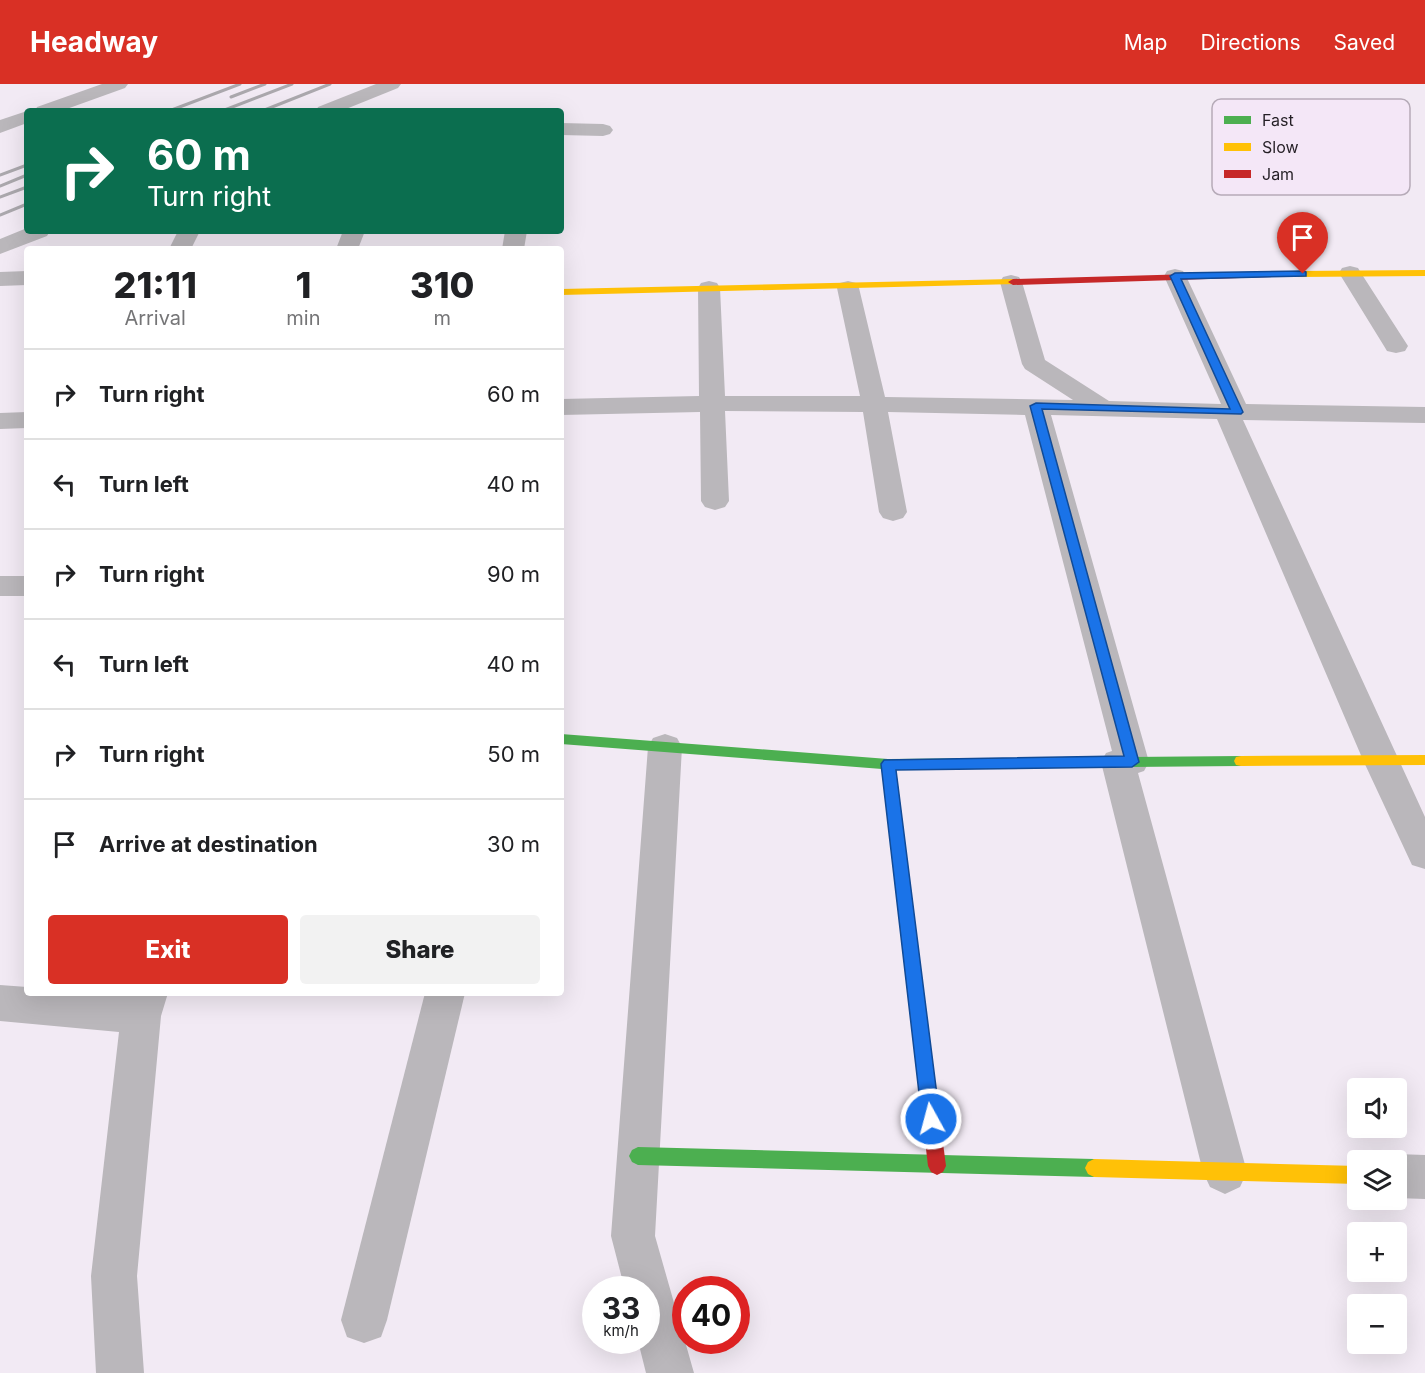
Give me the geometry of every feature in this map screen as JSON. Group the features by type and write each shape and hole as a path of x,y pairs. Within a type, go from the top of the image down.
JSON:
{"street":[{"path":"52,108 119,84"},
{"path":"332,108 392,84"},
{"path":"0,127 24,118"},
{"path":"564,129 603,130"},
{"path":"0,247 32,234"},
{"path":"1350,273 1396,346"},
{"path":"564,292 709,288 848,288 1175,276 1425,273"},
{"path":"1175,276 1380,760 1425,854"},
{"path":"0,279 24,278"},
{"path":"1011,282 1034,364 1102,408"},
{"path":"709,288 715,501"},
{"path":"848,288 874,404 893,512"},
{"path":"564,407 874,404 1425,415"},
{"path":"1036,406 1225,1172"},
{"path":"0,420 24,420"},
{"path":"0,586 24,585"},
{"path":"564,739 888,764 1425,760"},
{"path":"665,747 633,1236 670,1373"},
{"path":"888,764 936,1166"},
{"path":"364,1320 444,996"},
{"path":"0,1003 145,1004 114,1276 120,1373"},
{"path":"638,1156 936,1166 1347,1175"},
{"path":"1407,1176 1425,1177"}],"railway":[{"path":"177,108 240,84"},
{"path":"231,97 265,84"},
{"path":"230,108 292,84"},
{"path":"270,108 330,84"},
{"path":"0,175 24,166"},
{"path":"0,186 24,176"},
{"path":"0,197 24,188"},
{"path":"0,215 24,205"}],"traffic: fast":[{"path":"564,739 888,764 919,1021"},
{"path":"888,764 1241,761"},
{"path":"638,1156 1094,1168"}],"traffic: slow":[{"path":"1298,274 1425,273"},
{"path":"564,292 1013,282"},
{"path":"1241,761 1425,760"},
{"path":"1094,1168 1347,1175"}],"traffic: jam":[{"path":"1013,282 1298,274"},
{"path":"919,1021 937,1166"}],"route":[{"path":"931,1119 888,764 1132,762 1036,406 1237,412 1175,276 1303,274"}]}
